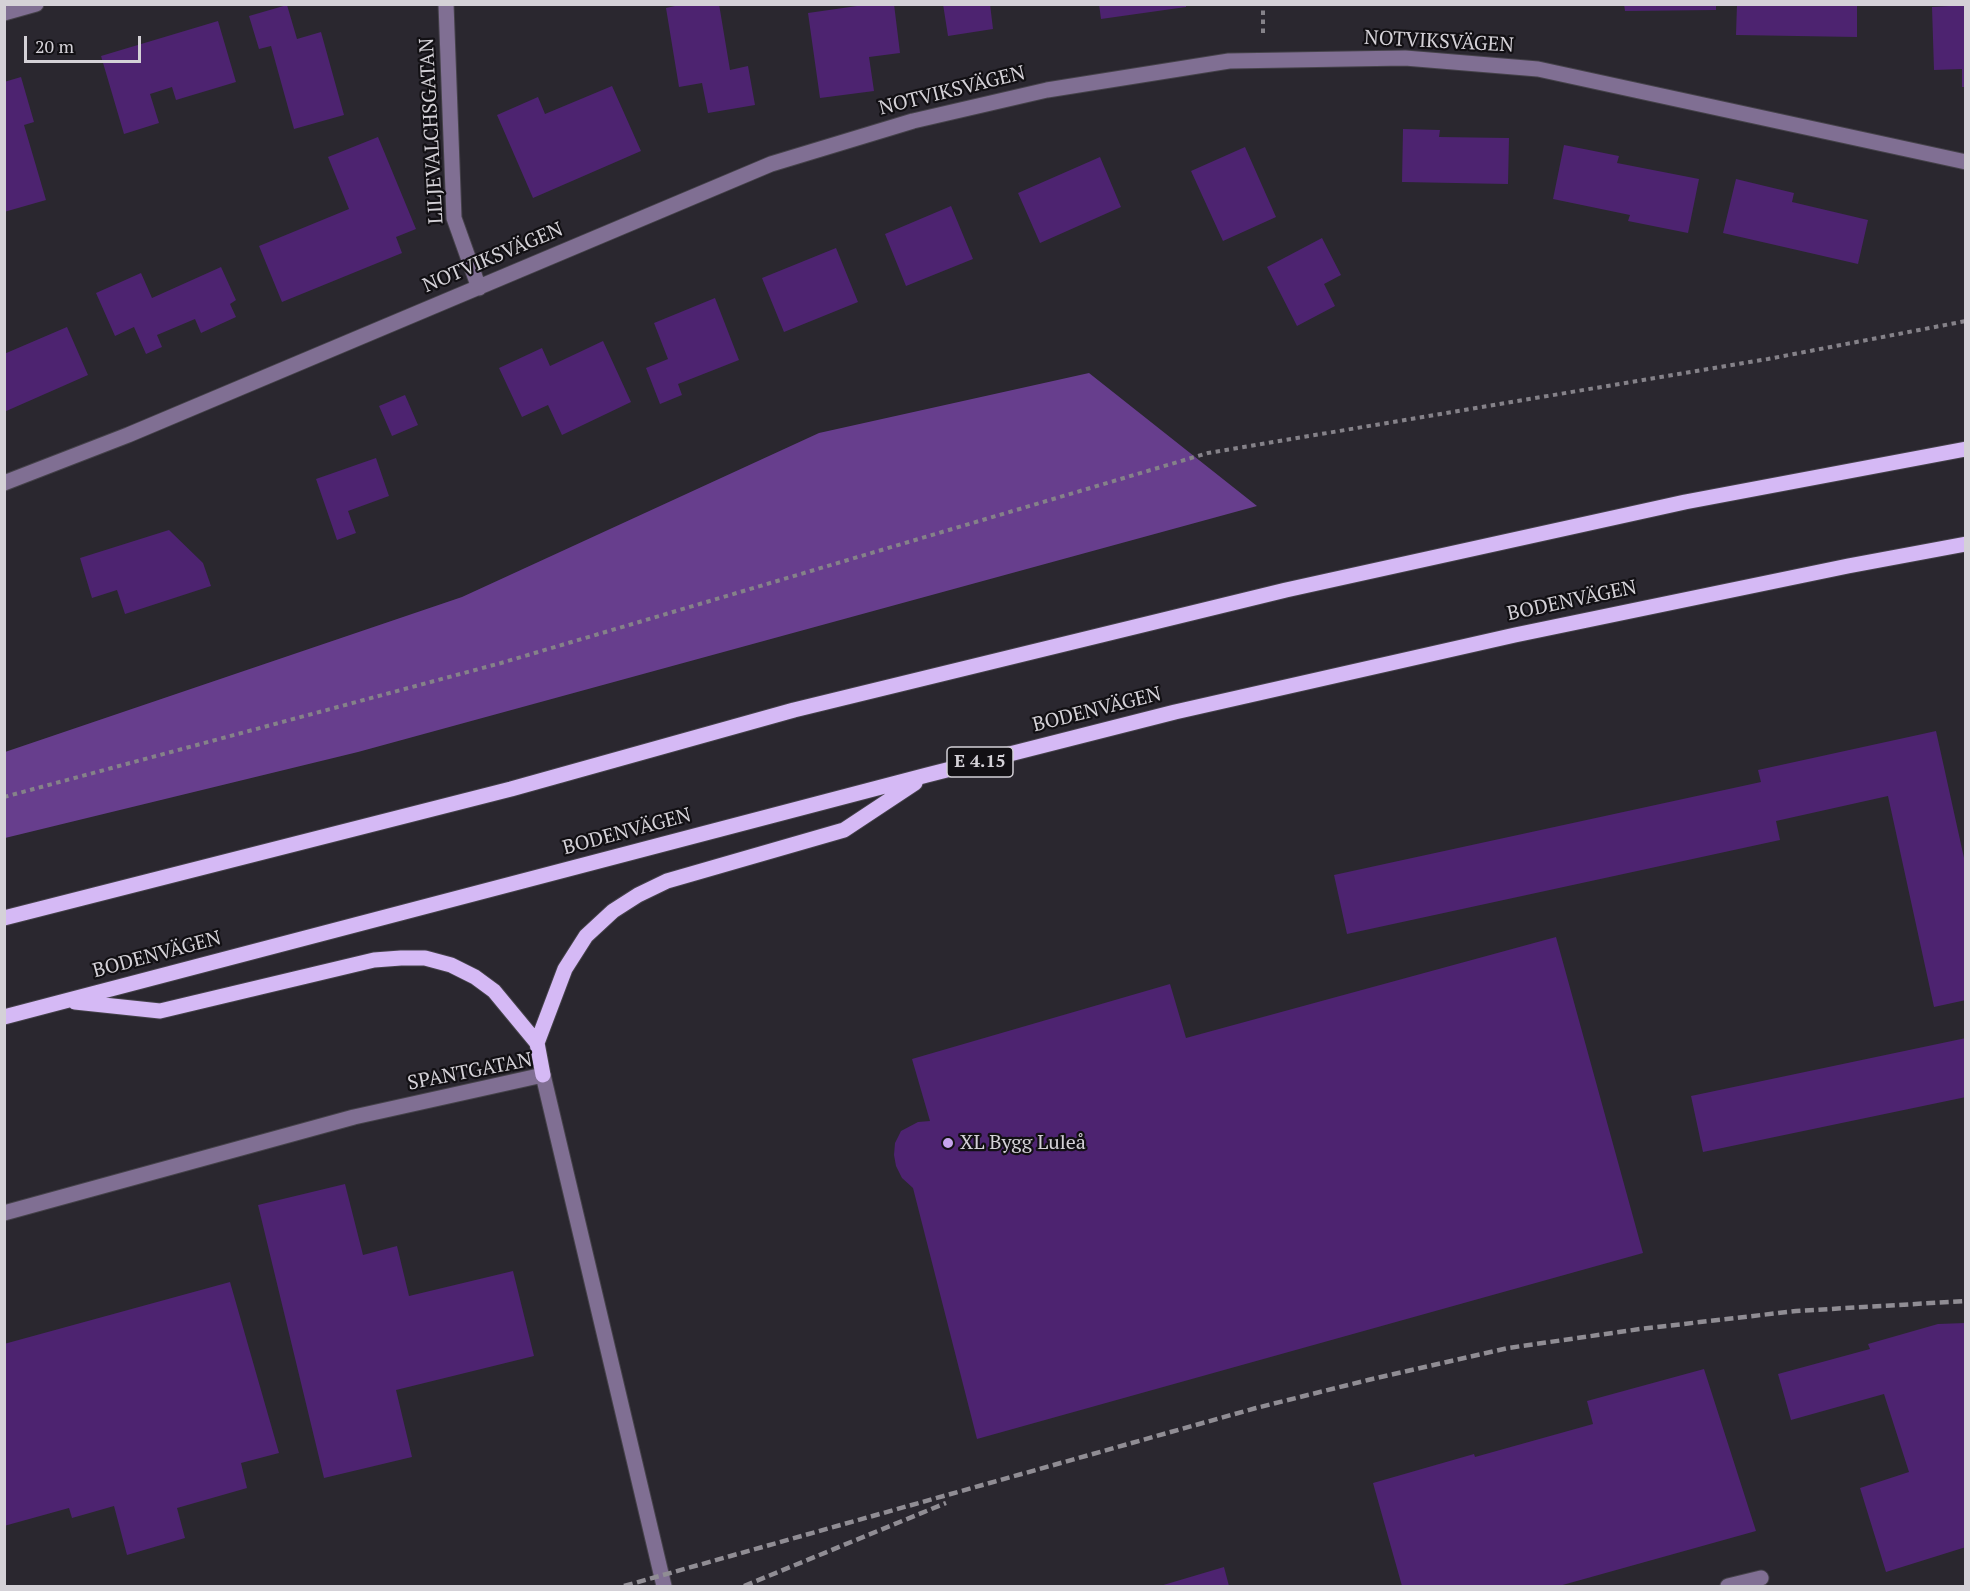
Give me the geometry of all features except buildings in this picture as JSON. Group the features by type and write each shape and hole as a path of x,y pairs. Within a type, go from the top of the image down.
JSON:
{"main road":[{"path":"4,918 511,789 794,710 1275,593 1685,502 1965,449"},
{"name":"BODENVÄGEN","path":"4,1017 927,775 1186,710 1515,634 1965,544"},
{"path":"537,1043 565,969 586,936 613,911 638,895 668,881 844,830 927,775"},
{"path":"65,1001 160,1011 374,960 401,957 425,958 451,965 475,976 494,991 537,1043 543,1075"}],"street":[{"path":"4,13 36,4"},
{"name":"LILJEVALCHSGATAN","path":"447,4 454,218 479,288"},
{"name":"NOTVIKSVÄGEN","path":"4,483 128,435 771,164 913,121 1047,90 1229,61 1405,58 1538,69 1965,162"},
{"name":"SPANTGATAN","path":"4,1213 354,1117 543,1075 664,1587"},
{"path":"1728,1587 1761,1578"}],"path":[{"path":"1263,4 1263,33"},
{"path":"4,797 501,663 1208,453 1768,359 1965,321"}],"shaded area":[{"path":"1089,373 1257,506 358,752 5,838 5,752 462,597 819,433"}],"railway":[{"path":"624,1586 1256,1408 1508,1348 1640,1329 1796,1311 1966,1301"},
{"path":"744,1586 946,1503"}],"place":[{"name":"XL Bygg Luleå","path":"948,1143"}]}
